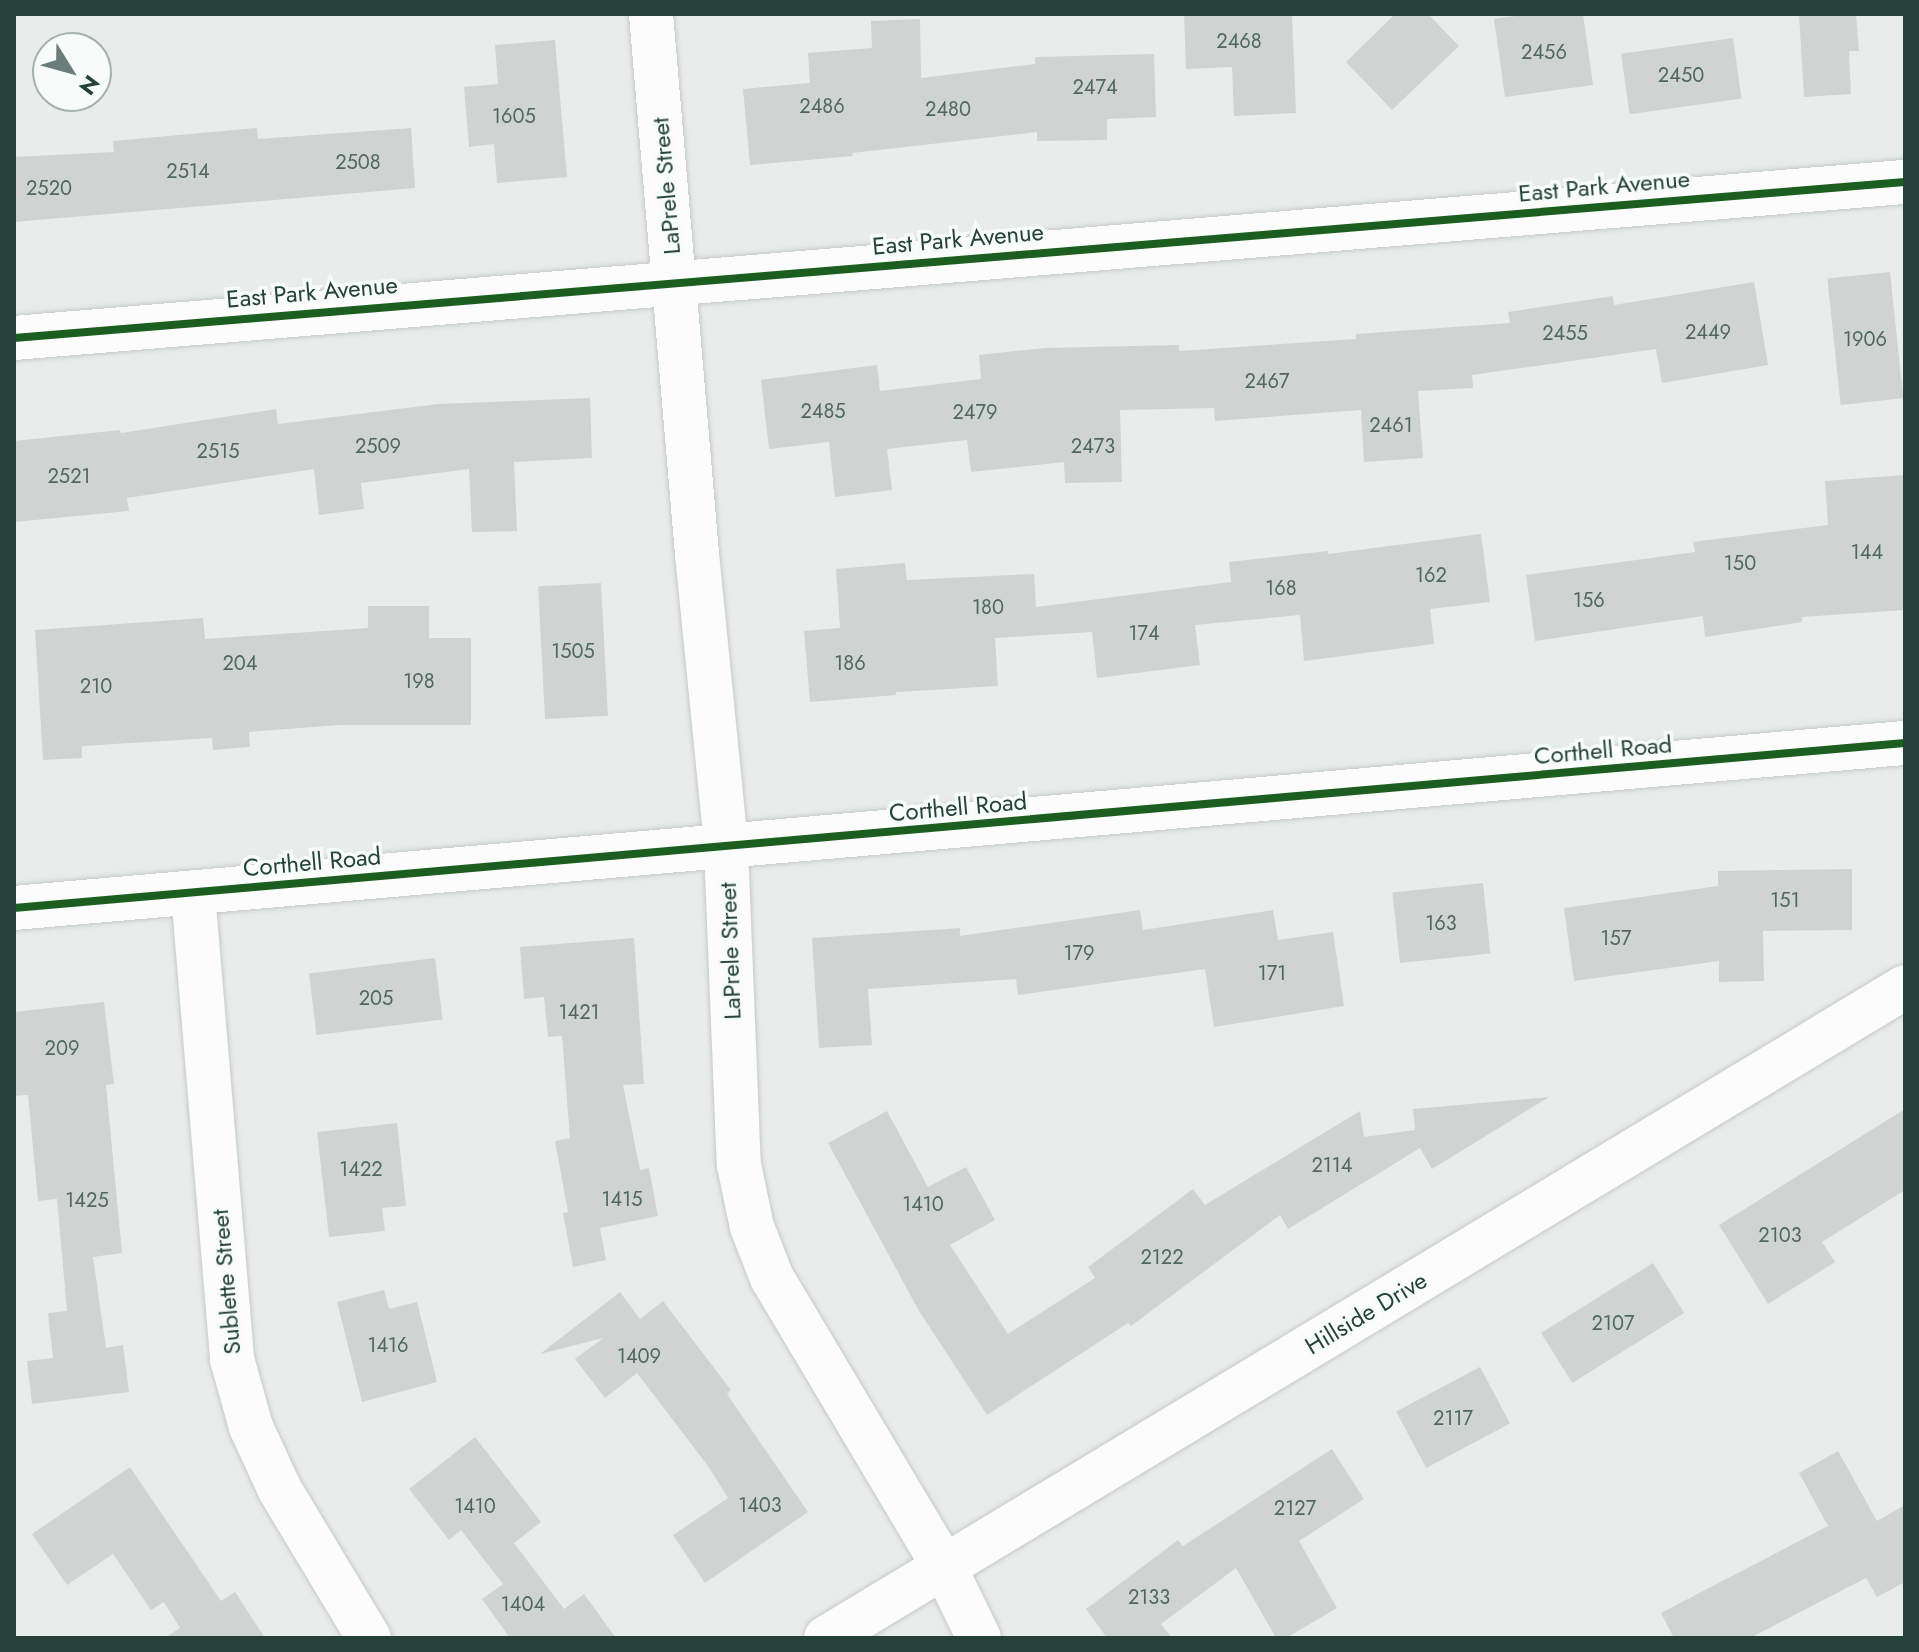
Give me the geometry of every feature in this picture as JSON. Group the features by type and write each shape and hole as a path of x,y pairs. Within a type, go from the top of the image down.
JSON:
{"street":[{"name":"LaPrele Street","path":"651,14 726,847 739,1165 752,1227 772,1278 944,1566 979,1638"},
{"name":"East Park Avenue","path":"14,338 675,281 1905,182"},
{"name":"Corthell Road","path":"14,908 1905,743"},
{"name":"Sublette Street","path":"193,893 232,1359 251,1427 280,1490 369,1638"},
{"name":"Hillside Drive","path":"826,1638 1905,987"}],"building":[{"path":"1184,14 1292,14 1296,113 1234,116 1232,67 1186,69"},
{"path":"1395,14 1428,14 1459,46 1392,110 1346,62"},
{"path":"1529,14 1583,14 1593,85 1505,97 1494,19"},
{"path":"1799,14 1856,14 1859,51 1849,51 1851,94 1804,97"},
{"path":"920,19 921,78 1035,64 1035,57 1154,54 1156,117 1107,119 1107,140 1037,141 1037,132 852,153 853,156 750,165 743,89 810,83 808,53 872,48 871,21"},
{"path":"1733,38 1741,98 1630,114 1621,54"},
{"path":"555,40 567,177 497,183 494,144 469,147 464,87 498,84 495,45"},
{"path":"257,128 258,139 411,128 415,188 14,222 14,157 114,152 113,141"},
{"path":"1890,272 1903,398 1841,405 1827,279"},
{"path":"1754,282 1768,365 1662,383 1656,349 1472,375 1473,388 1418,391 1423,458 1364,462 1361,410 1215,421 1214,408 1120,410 1122,482 1065,483 1064,462 971,472 967,440 887,449 892,490 835,497 829,442 769,449 761,380 877,365 880,391 981,379 979,355 1045,348 1179,345 1179,351 1356,339 1356,334 1510,323 1508,312 1613,296 1614,305"},
{"path":"590,398 592,458 514,462 517,531 472,532 469,469 361,483 364,509 319,515 314,469 127,498 129,511 14,522 14,441 120,430 121,433 276,409 278,424 438,404"},
{"path":"1904,475 1905,610 1802,617 1802,622 1705,637 1703,616 1535,641 1526,575 1695,552 1693,542 1828,525 1825,481"},
{"path":"1481,534 1490,602 1430,609 1434,644 1304,661 1300,615 1195,625 1200,665 1097,678 1092,632 995,638 998,686 896,692 896,695 810,702 804,631 840,628 836,569 905,563 907,580 1034,574 1036,607 1231,582 1229,562 1328,551 1328,554"},
{"path":"601,583 608,716 545,719 538,586"},
{"path":"368,606 429,606 429,638 471,638 471,725 339,725 249,732 250,747 213,750 212,738 82,746 82,758 43,760 35,630 203,618 205,639 368,628"},
{"path":"1852,869 1852,930 1763,931 1764,981 1719,982 1719,961 1574,981 1564,908 1718,886 1718,871"},
{"path":"1483,883 1490,954 1400,963 1392,893"},
{"path":"1140,910 1143,930 1273,910 1278,940 1333,932 1344,1006 1214,1027 1205,969 1018,995 1016,979 868,989 872,1045 819,1048 812,938 960,928 960,936"},
{"path":"634,938 644,1084 623,1085 640,1170 649,1168 658,1216 600,1228 606,1260 573,1267 563,1213 568,1212 555,1141 570,1138 562,1036 548,1037 544,997 524,999 520,947"},
{"path":"435,958 443,1020 317,1035 309,973"},
{"path":"104,1002 114,1084 106,1085 122,1253 93,1257 106,1348 123,1345 129,1392 32,1404 27,1361 53,1358 48,1313 67,1311 57,1199 38,1201 28,1095 14,1096 14,1012"},
{"path":"1549,1097 1432,1169 1420,1148 1288,1229 1280,1215 1131,1326 1128,1323 987,1415 919,1311 828,1143 887,1111 928,1187 966,1167 995,1220 950,1245 1008,1334 1095,1278 1088,1267 1193,1189 1205,1205 1360,1111 1364,1137 1415,1130 1413,1109"},
{"path":"1905,1109 1905,1190 1822,1242 1835,1262 1768,1304 1719,1225"},
{"path":"397,1123 406,1206 382,1208 385,1231 329,1237 317,1132"},
{"path":"1653,1263 1684,1313 1572,1383 1541,1333"},
{"path":"384,1290 389,1309 417,1302 437,1382 362,1402 337,1302"},
{"path":"620,1292 640,1319 663,1301 731,1390 727,1394 808,1512 705,1583 673,1535 728,1498 708,1466 637,1373 605,1398 575,1359 603,1338 540,1354"},
{"path":"1480,1367 1510,1424 1426,1468 1396,1412"},
{"path":"475,1437 541,1522 514,1543 564,1609 584,1594 616,1638 510,1638 482,1599 503,1584 461,1530 449,1540 409,1489"},
{"path":"1332,1449 1364,1499 1299,1541 1337,1608 1286,1638 1276,1638 1236,1568 1161,1624 1172,1638 1107,1638 1086,1609 1178,1540 1183,1546"},
{"path":"1838,1451 1877,1521 1905,1505 1905,1582 1877,1597 1866,1578 1750,1638 1674,1638 1661,1613 1828,1526 1799,1473"},
{"path":"130,1467 221,1601 235,1592 265,1638 165,1638 180,1628 164,1602 151,1610 113,1554 67,1585 32,1534"}],"cycle path":[{"path":"14,338 1905,182"},
{"path":"14,908 1905,743"}]}
